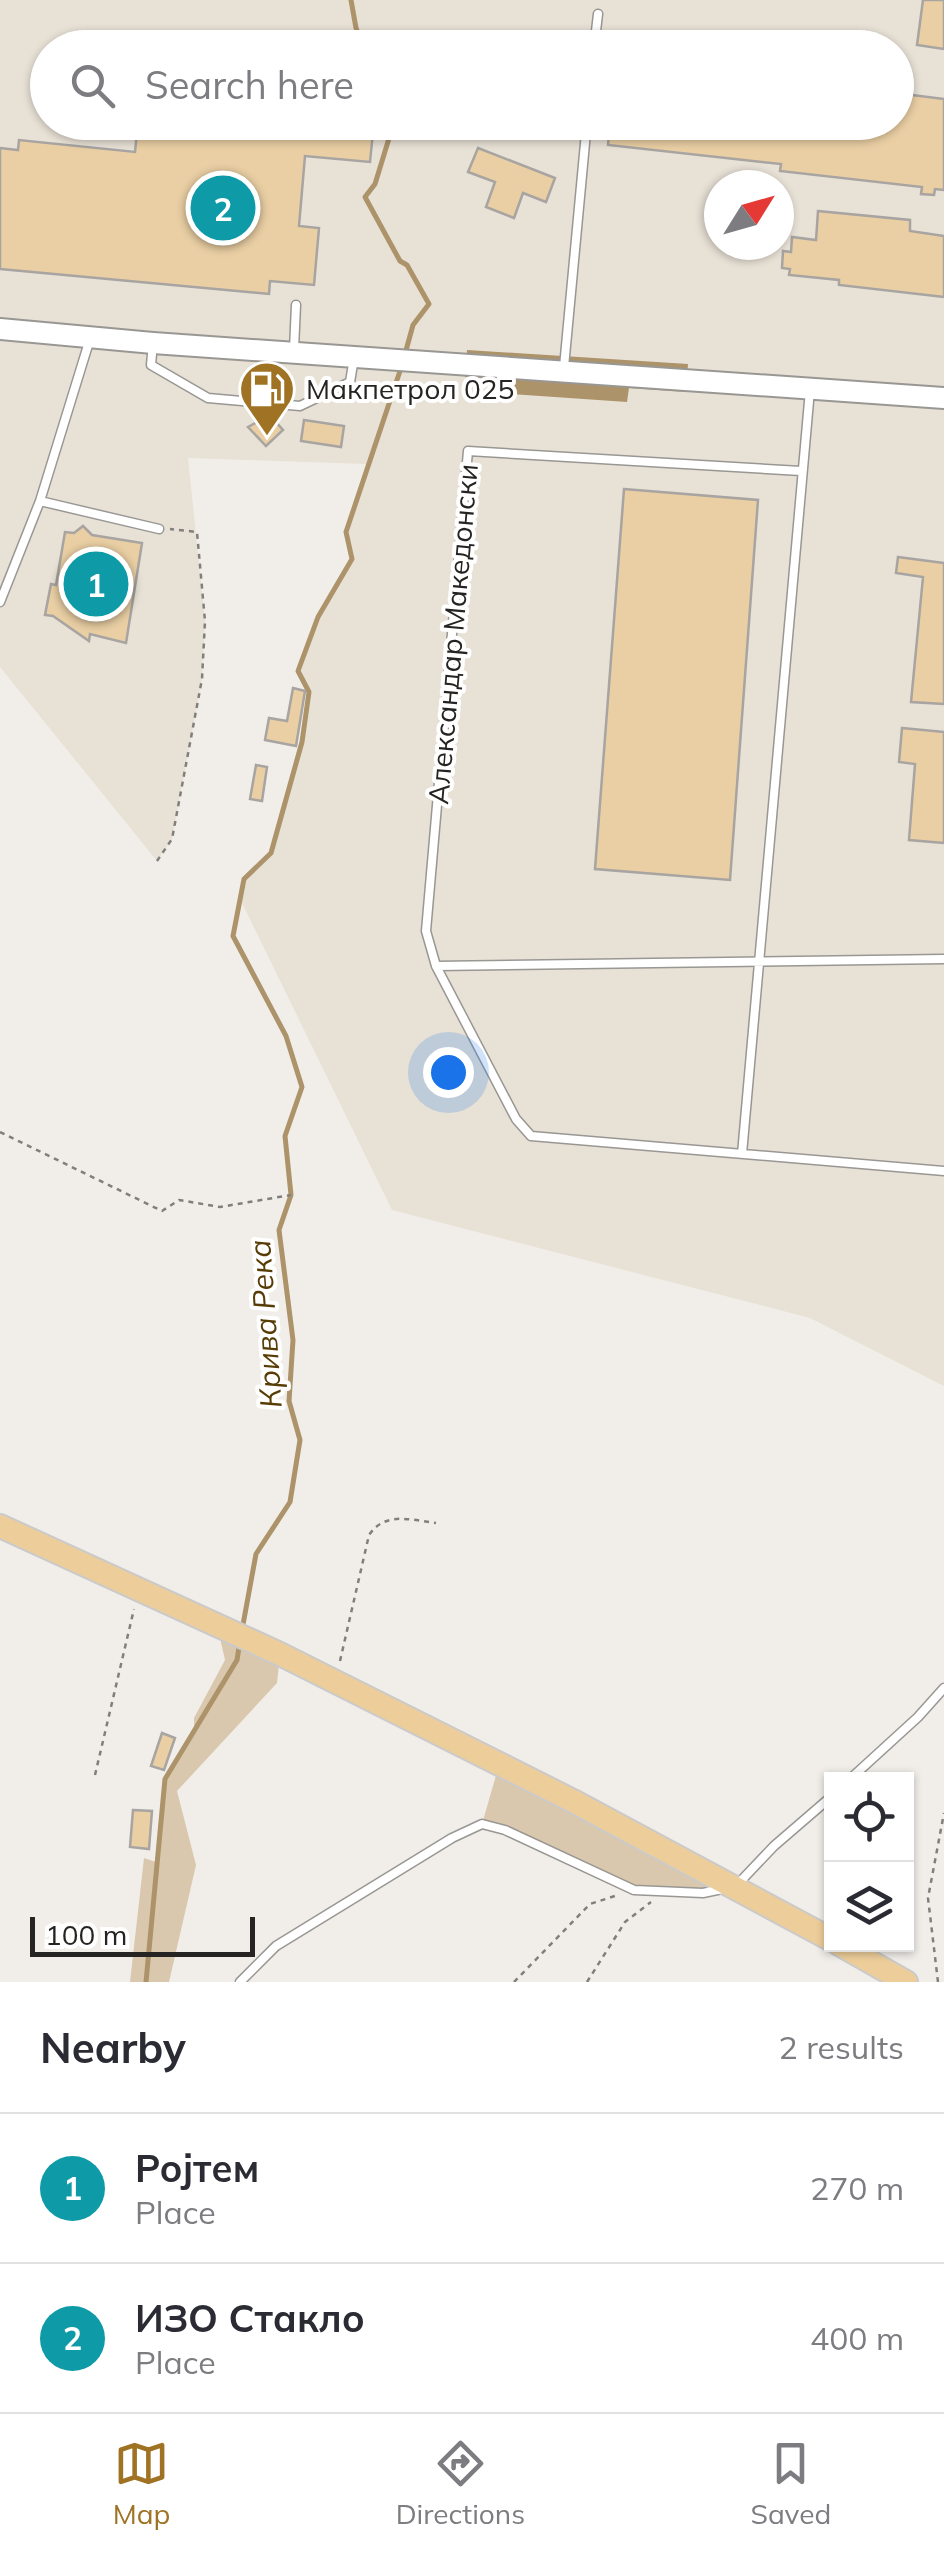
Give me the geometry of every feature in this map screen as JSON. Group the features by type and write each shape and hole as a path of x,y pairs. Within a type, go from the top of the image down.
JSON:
{"main road":[{"path":"0,329 354,358 944,398"},
{"path":"0,1526 280,1654 736,1886 824,1936"},
{"path":"853,1952 906,1982"}],"lane":[{"path":"596,30 598,14"},
{"path":"564,372 585,140"},
{"path":"294,353 296,304"},
{"path":"0,602 40,501 91,338"},
{"path":"153,343 150,365 208,398 300,406 350,382 354,358"},
{"path":"742,1154 810,390"},
{"name":"Александар Македонски","path":"801,471 468,451 426,931 436,966 516,1119 531,1136 944,1172"},
{"path":"40,501 159,528"},
{"path":"436,966 944,958"},
{"path":"859,1772 918,1718 944,1688"},
{"path":"240,1982 276,1946 452,1838 482,1824 504,1830 634,1890 703,1894 736,1886 824,1803"}],"path":[{"path":"157,861 172,840 202,678 206,622 196,532 159,528"},
{"path":"0,1132 162,1210 180,1200 220,1207 291,1195"},
{"path":"332,1681 375,1526 392,1518 436,1523"},
{"path":"95,1775 138,1588"},
{"path":"938,1982 928,1898 944,1813"},
{"path":"514,1982 590,1904 634,1890"},
{"path":"588,1982 626,1922 666,1891"}],"shaded area":[{"path":"0,0 944,0 944,1386 810,1318 392,1210 241,901 244,879 271,853 302,742 309,692 298,671 318,617 352,559 346,532 366,464 188,458 205,621 202,679 172,839 157,861 0,667"},
{"path":"467,350 688,364 686,392 629,388 627,402 511,394 511,380 465,377"},
{"path":"217,1625 280,1654 277,1683 177,1791 196,1865 169,1982 130,1982 144,1858 159,1863 165,1779 194,1733 194,1718 225,1660"},
{"path":"499,1765 736,1886 703,1893 634,1890 505,1830 482,1824"}],"building":[{"path":"923,0 944,0 944,49 917,45"},
{"path":"914,95 944,99 944,190 935,189 934,195 921,194 922,187 780,170 781,164 608,145 608,140 914,140"},
{"path":"19,140 135,152 136,140 372,140 370,162 305,156 299,226 319,228 314,285 270,281 269,294 0,269 0,148 18,150"},
{"path":"478,148 555,178 546,202 523,193 514,218 486,207 495,182 468,172"},
{"path":"818,211 910,220 910,231 944,236 944,297 789,275 790,269 782,268 782,260 794,260 794,237 816,240"},
{"name":"Макпетрол 025","path":"262,410 277,412 276,422 283,430 266,446 248,427 261,420"},
{"path":"304,420 344,426 341,447 301,441"},
{"path":"624,489 758,500 730,880 595,869"},
{"path":"83,526 92,535 142,543 126,643 90,634 89,641 53,616 45,615 51,584 56,585 65,532 74,533"},
{"path":"898,557 944,563 944,704 911,702 923,577 896,573"},
{"path":"293,688 305,691 296,746 265,740 269,718 287,721"},
{"path":"902,728 944,732 944,843 909,840 915,764 899,762"},
{"path":"256,765 267,767 262,801 250,799"},
{"path":"162,1733 175,1738 164,1770 151,1766"},
{"path":"133,1810 152,1811 149,1849 130,1847"}],"waterway":[{"name":"Крива Река","path":"351,0 357,30"},
{"name":"Крива Река","path":"388,140 375,184 365,197 429,304 413,325 405,354"},
{"name":"Крива Река","path":"242,1630 256,1554 290,1502 300,1440 289,1401 293,1340 279,1230 291,1195 285,1136 302,1087 286,1036 233,936 244,879 271,853 302,742 309,692 298,671 318,617 352,559 346,532 402,365"},
{"name":"Крива Река","path":"146,1982 165,1779 237,1660 240,1641"}],"place":[{"name":"ИЗО Стакло","path":"223,208"},
{"name":"Макпетрол 025","path":"267,438"},
{"name":"Ројтем","path":"96,584"}]}
